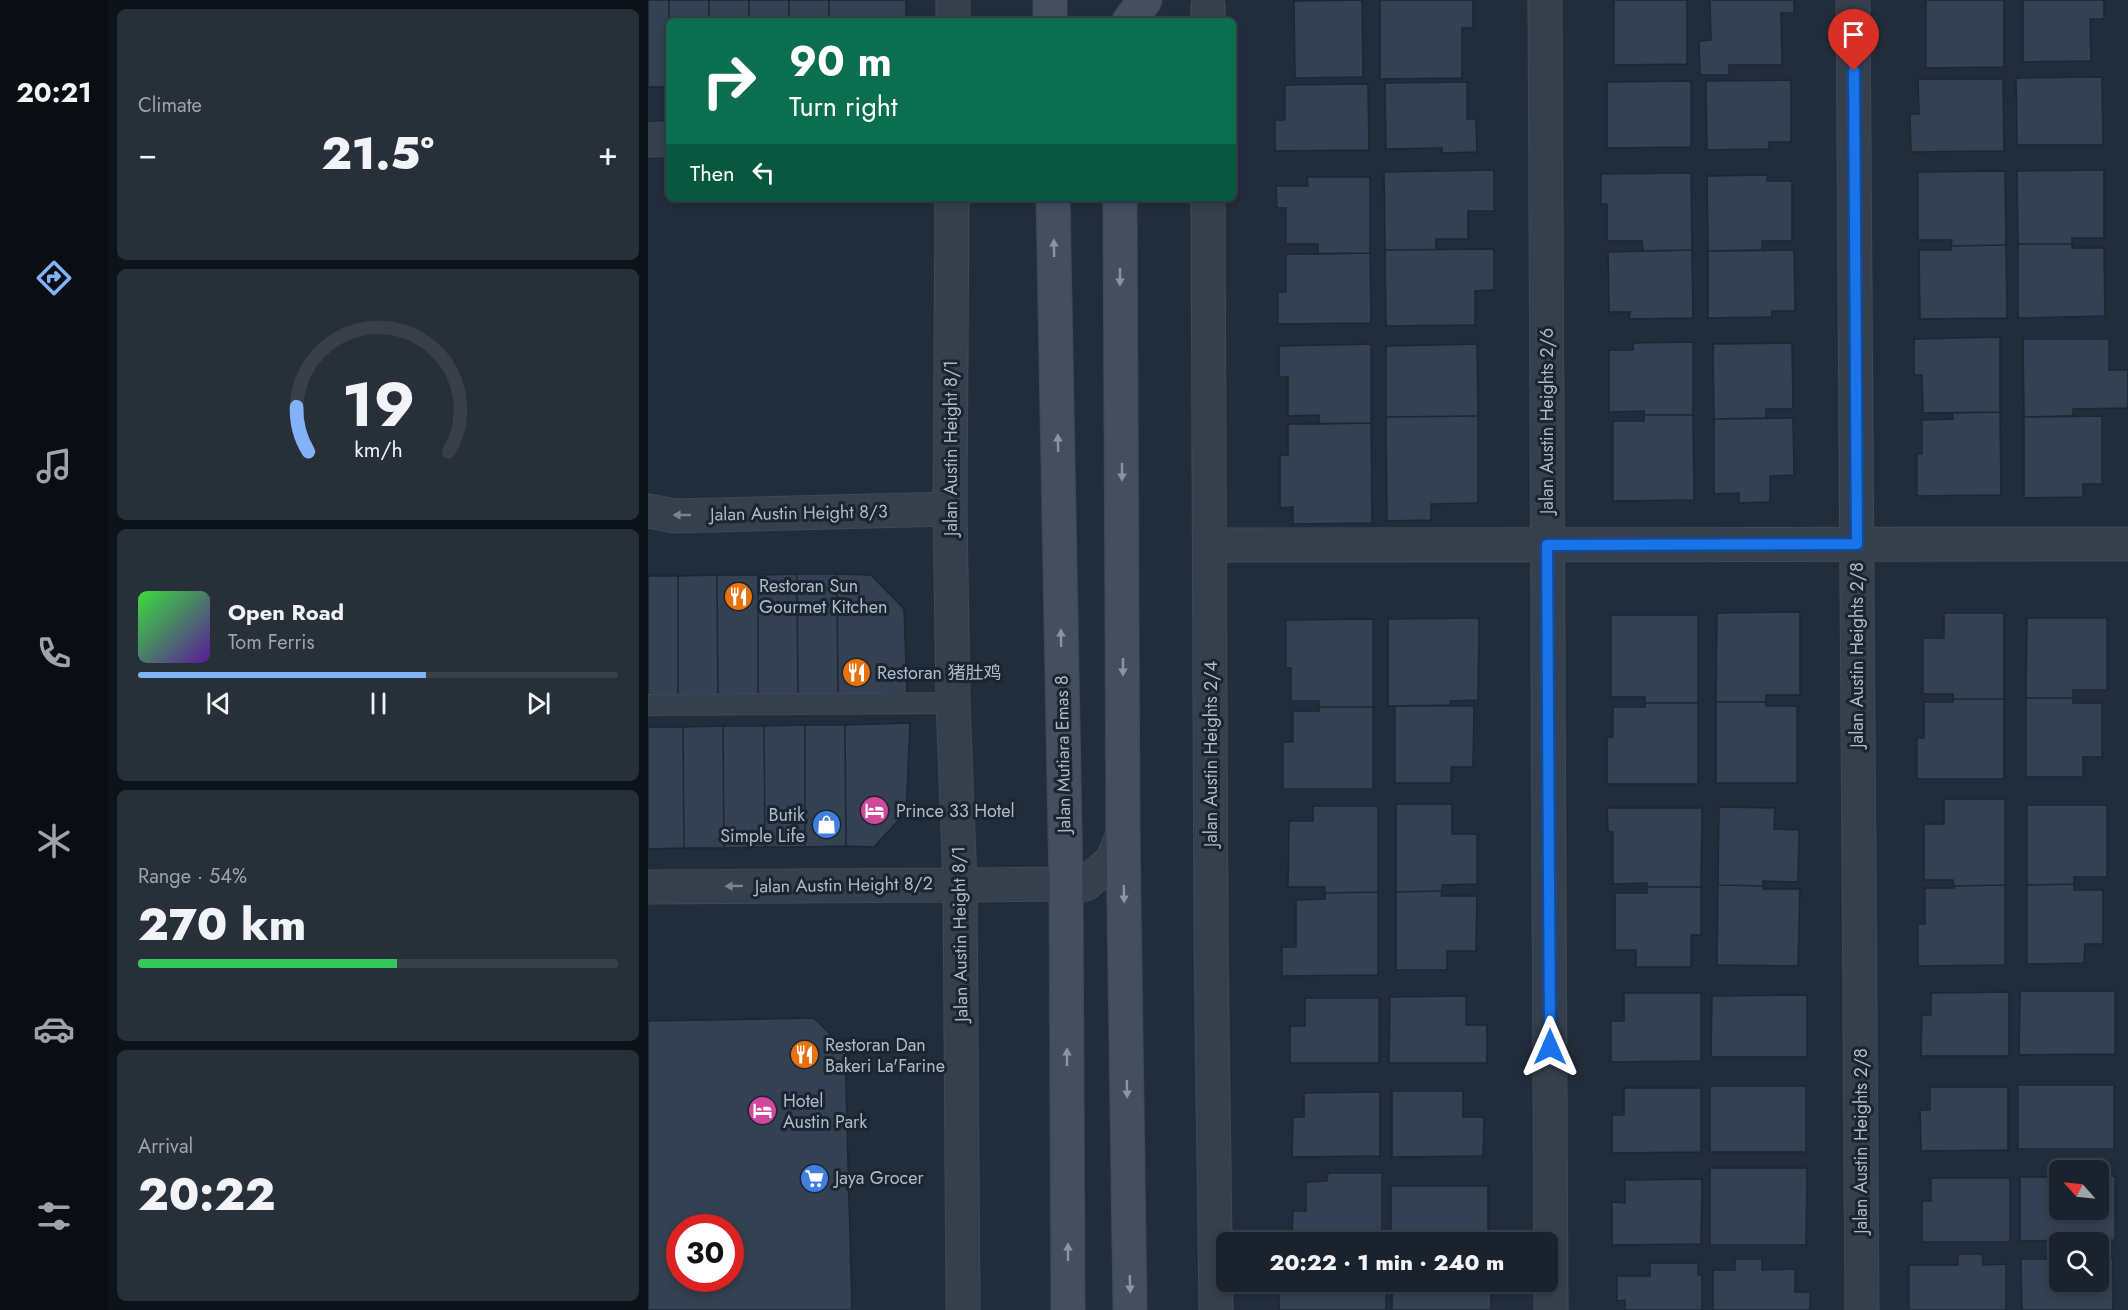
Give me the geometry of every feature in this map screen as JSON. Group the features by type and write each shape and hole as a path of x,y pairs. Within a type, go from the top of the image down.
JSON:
{"main road":[{"path":"1118,0 1119,18"},
{"path":"1131,18 1145,0"},
{"name":"Jalan Mutiara Emas 8","path":"1053,201 1066,885 1068,1310"},
{"path":"1120,201 1130,1310"}],"street":[{"path":"953,0 953,18"},
{"name":"Jalan Austin Heights 2/6","path":"1545,0 1551,1310"},
{"name":"Jalan Austin Heights 2/8","path":"1853,0 1862,1310"},
{"path":"648,140 666,140"},
{"name":"Jalan Austin Height 8/1","path":"952,201 950,509 953,703 960,884 963,1310"},
{"name":"Jalan Austin Heights 2/4","path":"1208,201 1211,936 1216,1310"},
{"name":"Jalan Austin Height 8/3","path":"648,511 675,516 950,509"},
{"path":"1210,545 2128,544"},
{"name":"Jalan Austin Height 8/2","path":"648,887 1086,884 1118,851 1124,835"}],"lane":[{"path":"648,705 953,703"}],"building":[{"path":"648,0 669,0 669,18 666,18 666,87 648,87"},
{"path":"669,0 709,0 709,18 669,18"},
{"path":"709,0 749,0 749,18 709,18"},
{"path":"749,0 789,0 789,18 749,18"},
{"path":"789,0 829,0 829,18 789,18"},
{"path":"829,0 906,0 906,18 829,18"},
{"path":"1362,0 1363,77 1295,78 1294,1"},
{"path":"1380,0 1473,0 1473,28 1462,28 1462,78 1380,79"},
{"path":"1614,0 1687,0 1687,64 1614,65"},
{"path":"1710,0 1794,0 1794,13 1781,13 1782,65 1729,65 1729,75 1700,75 1699,41 1711,40"},
{"path":"1926,0 2004,0 2004,67 1926,68"},
{"path":"2023,0 2104,0 2104,19 2090,19 2091,61 2023,62"},
{"path":"2102,77 2103,145 2017,145 2016,78"},
{"path":"1918,79 2003,79 2004,151 1911,152 1910,114 1919,114"},
{"path":"1791,80 1791,142 1769,142 1769,149 1707,150 1706,81"},
{"path":"1691,81 1691,147 1607,148 1607,82"},
{"path":"1467,82 1467,119 1476,119 1477,152 1442,153 1442,148 1386,149 1385,83"},
{"path":"1368,84 1369,150 1275,151 1275,120 1285,120 1285,85"},
{"path":"1494,170 1494,211 1468,211 1468,239 1436,239 1436,250 1385,250 1384,172"},
{"path":"2104,170 2104,238 2072,238 2072,244 2018,244 2017,171"},
{"path":"2005,171 2006,245 1951,246 1952,240 1918,240 1918,172"},
{"path":"1691,173 1692,250 1643,251 1642,241 1607,241 1607,204 1601,204 1601,174"},
{"path":"1768,175 1767,181 1792,181 1792,241 1762,241 1762,250 1708,251 1707,176"},
{"path":"1307,177 1370,177 1370,253 1318,254 1318,244 1286,244 1286,208 1277,208 1276,186 1308,186"},
{"path":"2018,244 2072,244 2072,248 2104,248 2105,316 2018,318"},
{"path":"2006,245 2007,318 1920,319 1919,250 1951,250 1951,246"},
{"path":"1494,249 1494,290 1475,291 1475,325 1386,326 1385,250"},
{"path":"1692,250 1693,318 1629,319 1630,312 1609,312 1608,252"},
{"path":"1794,250 1795,311 1772,311 1772,317 1708,318 1708,251"},
{"path":"1370,253 1371,323 1278,324 1278,292 1286,292 1286,254"},
{"path":"2000,337 2000,412 1923,413 1922,375 1914,375 1914,339"},
{"path":"2023,339 2109,339 2109,370 2128,370 2128,408 2073,409 2073,416 2024,417"},
{"path":"1693,342 1693,415 1644,415 1644,411 1609,412 1609,350 1633,350 1633,343"},
{"path":"1792,343 1793,409 1766,409 1766,418 1714,419 1713,344"},
{"path":"1371,344 1371,423 1319,424 1319,415 1288,416 1288,377 1279,377 1279,346"},
{"path":"1477,344 1478,416 1386,417 1386,346"},
{"path":"2000,412 2001,495 1917,496 1917,454 1922,454 1922,420 1953,419 1952,413"},
{"path":"1644,415 1693,415 1694,500 1613,501 1613,421 1644,421"},
{"path":"1478,416 1478,503 1431,504 1431,520 1387,521 1386,417"},
{"path":"2102,416 2102,484 2083,484 2083,497 2024,498 2024,417"},
{"path":"1793,418 1794,475 1770,476 1770,502 1739,503 1739,493 1714,494 1714,419"},
{"path":"1371,423 1372,523 1293,524 1293,507 1280,508 1280,455 1288,455 1288,424"},
{"path":"797,574 837,574 838,695 798,695"},
{"path":"797,574 798,695 758,696 758,575"},
{"path":"837,574 871,575 904,609 907,693 838,695"},
{"path":"717,575 718,696 678,696 678,576"},
{"path":"717,575 758,575 758,696 718,696"},
{"path":"648,576 678,576 678,696 648,697"},
{"path":"1800,612 1800,695 1766,695 1766,702 1716,702 1717,613"},
{"path":"1944,613 2004,613 2004,699 1953,699 1953,694 1923,694 1923,638 1944,638"},
{"path":"1611,615 1698,615 1698,703 1645,703 1645,697 1611,697"},
{"path":"1479,618 1478,700 1450,701 1450,705 1388,706 1388,619"},
{"path":"2027,618 2107,618 2107,690 2073,690 2073,698 2026,698"},
{"path":"1373,619 1373,707 1319,707 1319,701 1291,701 1291,668 1286,668 1286,620"},
{"path":"2026,698 2073,698 2073,703 2102,703 2102,757 2083,757 2083,777 2026,777"},
{"path":"1953,699 2004,699 2004,779 1917,779 1917,738 1924,738 1924,702 1953,702"},
{"path":"1716,702 1766,702 1766,706 1797,706 1797,783 1716,783"},
{"path":"1645,703 1698,703 1698,784 1607,784 1607,737 1613,737 1613,707 1645,707"},
{"path":"1395,706 1474,706 1473,767 1451,767 1451,783 1395,783"},
{"path":"1319,707 1373,707 1373,789 1283,789 1283,742 1293,742 1293,711 1319,711"},
{"path":"910,723 906,812 874,847 846,846 845,725"},
{"path":"805,725 805,847 765,847 764,726"},
{"path":"805,725 845,725 846,846 805,847"},
{"path":"723,726 724,848 684,848 683,727"},
{"path":"723,726 764,726 765,847 724,848"},
{"path":"648,727 683,727 684,848 648,849"},
{"path":"1944,799 2005,799 2005,885 1954,886 1953,880 1924,880 1924,824 1944,824"},
{"path":"1396,804 1452,804 1452,834 1477,834 1477,884 1442,885 1442,891 1396,892"},
{"path":"2027,805 2107,805 2107,877 2074,877 2074,884 2027,885"},
{"path":"1313,806 1378,806 1378,892 1325,893 1325,887 1288,887 1289,821 1313,821"},
{"path":"1719,807 1775,808 1774,829 1799,830 1798,882 1763,881 1763,886 1718,885"},
{"path":"1607,808 1702,808 1701,887 1647,887 1647,883 1613,884 1613,832 1608,831"},
{"path":"2074,884 2074,890 2103,890 2103,944 2085,944 2084,963 2027,964 2027,885"},
{"path":"1718,885 1763,886 1763,889 1800,889 1798,966 1717,965"},
{"path":"2005,885 2005,965 1918,966 1918,924 1925,924 1925,888"},
{"path":"1647,887 1701,887 1701,935 1691,935 1691,967 1636,967 1636,950 1615,950 1615,893 1647,893"},
{"path":"1442,891 1441,896 1477,896 1476,951 1447,951 1447,970 1396,970 1396,892"},
{"path":"1378,892 1378,975 1282,976 1282,947 1296,947 1296,900 1325,899 1325,893"},
{"path":"2020,991 2115,991 2115,1054 2019,1055"},
{"path":"2009,992 2009,1056 1921,1056 1922,1015 1931,1015 1931,993"},
{"path":"1624,993 1701,993 1701,1061 1611,1062 1611,1021 1624,1021"},
{"path":"1807,995 1807,1057 1711,1057 1712,996"},
{"path":"1466,996 1466,1025 1487,1025 1487,1063 1389,1063 1390,997"},
{"path":"1305,998 1379,998 1379,1063 1290,1063 1290,1026 1305,1026"},
{"path":"814,1018 845,1049 852,1310 648,1310 648,1021"},
{"path":"2018,1085 2114,1085 2114,1149 2018,1149"},
{"path":"1710,1086 1806,1086 1806,1152 1710,1152"},
{"path":"1930,1087 2008,1087 2008,1150 1921,1151 1920,1110 1930,1110"},
{"path":"1624,1088 1701,1088 1701,1152 1612,1153 1612,1115 1624,1115"},
{"path":"1392,1091 1463,1091 1463,1117 1484,1117 1483,1156 1392,1157"},
{"path":"1380,1092 1380,1156 1292,1157 1293,1117 1304,1117 1304,1093"},
{"path":"1710,1168 1807,1168 1806,1245 1710,1245"},
{"path":"1328,1173 1382,1173 1382,1232 1292,1232 1293,1211 1306,1211 1306,1182 1327,1181"},
{"path":"2109,1176 2115,1176 2115,1240 2109,1240 2109,1232 2049,1232 2049,1241 2020,1241 2020,1177 2049,1177 2049,1220 2109,1220"},
{"path":"1931,1178 2010,1178 2010,1242 1922,1242 1922,1201 1931,1201"},
{"path":"1702,1179 1701,1244 1612,1245 1612,1202 1625,1203 1625,1180"},
{"path":"1391,1186 1488,1186 1488,1232 1391,1232"},
{"path":"1958,1254 1982,1254 1983,1265 2006,1264 2006,1310 1909,1310 1909,1265 1958,1265"},
{"path":"2109,1258 2113,1258 2113,1310 2022,1310 2021,1259 2049,1259 2049,1292 2109,1292"},
{"path":"1735,1259 1762,1259 1762,1270 1795,1269 1795,1292 1810,1292 1810,1310 1713,1310 1713,1270 1735,1270"},
{"path":"1650,1263 1698,1263 1698,1275 1702,1275 1702,1310 1625,1310 1625,1300 1617,1301 1617,1276 1650,1276"},
{"path":"1279,1292 1386,1292 1386,1310 1279,1310"},
{"path":"1392,1292 1491,1292 1491,1310 1392,1310"}],"place":[{"name":"Restoran Sun Gourmet Kitchen","path":"738,596"},
{"name":"Restoran 猪肚鸡","path":"856,673"},
{"name":"Prince 33 Hotel","path":"875,811"},
{"name":"Butik Simple Life","path":"826,825"},
{"name":"Restoran Dan Bakeri La'Farine","path":"804,1055"},
{"name":"Hotel Austin Park","path":"762,1111"},
{"name":"Jaya Grocer","path":"814,1178"}],"route":[{"path":"1550,1047 1547,545 1857,544 1854,71"}]}
